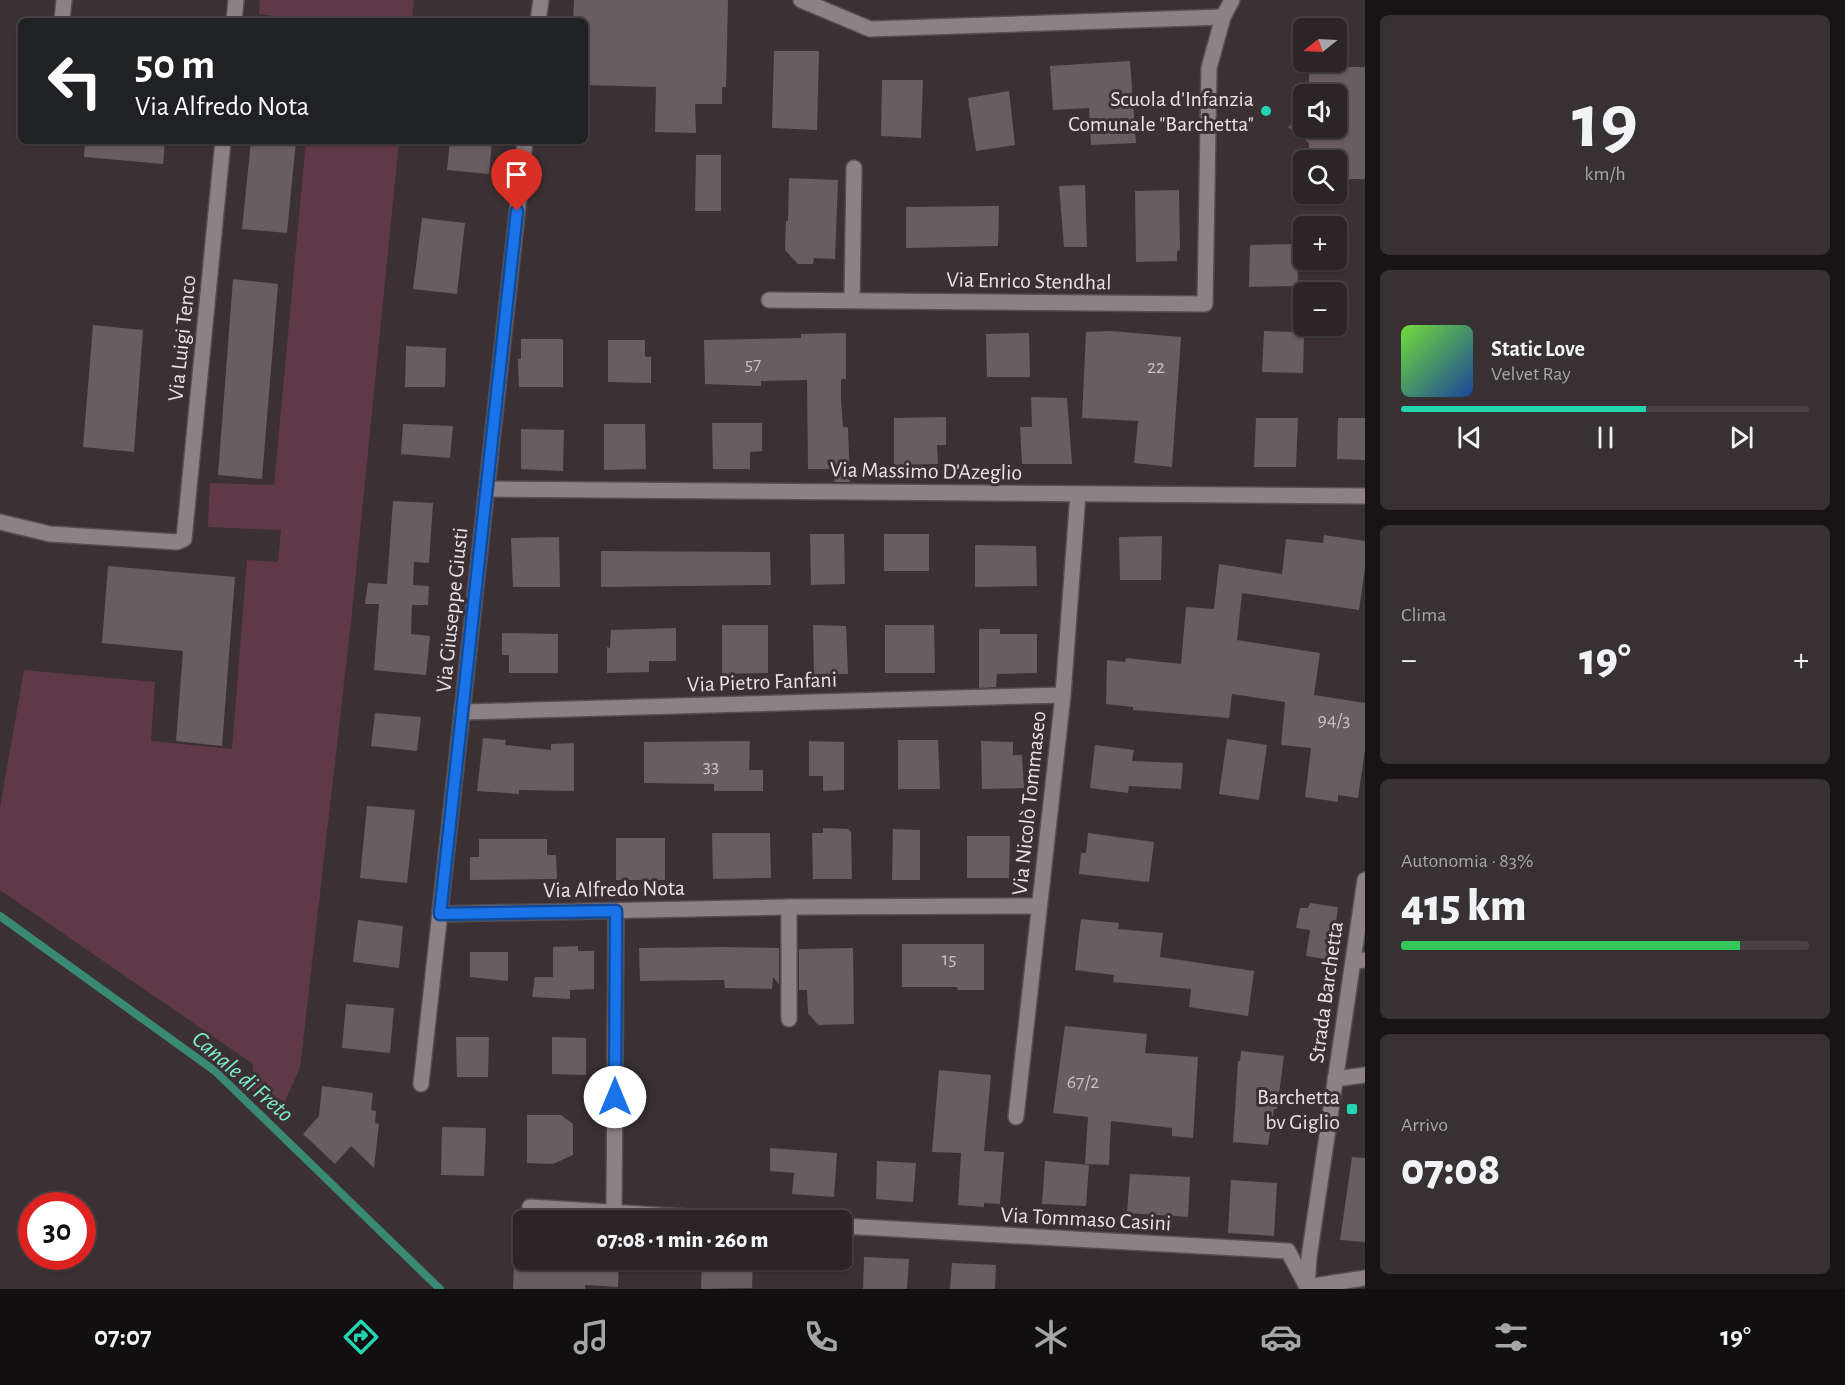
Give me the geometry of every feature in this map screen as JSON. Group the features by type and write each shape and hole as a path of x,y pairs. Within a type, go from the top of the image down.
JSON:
{"street":[{"path":"62,18 64,0"},
{"path":"234,18 237,0"},
{"path":"538,18 541,0"},
{"path":"801,0 870,29 1223,17 1232,0"},
{"name":"Via Enrico Stendhal","path":"769,300 1205,304 1209,68 1223,17"},
{"name":"Via Luigi Tenco","path":"0,522 50,534 177,542 184,539 223,144"},
{"name":"Via Giuseppe Giusti","path":"421,1084 525,144"},
{"path":"852,300 854,168"},
{"name":"Via Massimo D'Azeglio","path":"487,489 1365,496"},
{"name":"Via Nicolò Tommaseo","path":"1016,1117 1063,695 1078,494"},
{"name":"Via Pietro Fanfani","path":"462,712 1063,695"},
{"name":"Strada Barchetta","path":"1307,1288 1309,1257 1335,1079 1359,961 1365,880"},
{"name":"Via Alfredo Nota","path":"440,914 789,907 1039,906"},
{"path":"789,907 789,1019"},
{"path":"614,1210 616,911"},
{"path":"1335,1079 1365,1075"},
{"path":"530,1208 564,1210"},
{"name":"Via Tommaso Casini","path":"852,1227 1288,1251 1307,1288"},
{"path":"1307,1288 1365,1278"}],"shaded area":[{"path":"260,0 414,0 412,18 292,18 259,14"},
{"path":"306,144 399,144 351,622 300,1068 285,1101 253,1091 253,1064 0,890 0,808 24,670 155,682 151,741 232,749 247,560 278,562 281,530 208,527 210,483 274,485"}],"building":[{"path":"574,0 728,0 726,87 722,87 722,104 695,104 696,133 655,132 656,87 588,85 588,18 573,18"},
{"path":"774,51 819,51 817,130 772,128"},
{"path":"1130,61 1136,143 1091,145 1089,108 1053,110 1050,66"},
{"path":"1347,62 1348,67 1365,67 1365,179 1347,179 1347,150 1309,150 1309,143 1302,138 1347,138 1347,84 1309,84 1309,72 1347,72"},
{"path":"882,80 923,80 921,138 881,136"},
{"path":"1009,91 1015,145 976,151 968,98"},
{"path":"85,144 165,144 163,164 84,157"},
{"path":"251,144 296,144 287,233 242,229"},
{"path":"450,144 492,144 489,174 447,170"},
{"path":"696,155 721,155 721,211 695,211"},
{"path":"789,178 838,180 835,259 814,258 813,264 798,264 785,250"},
{"path":"1085,185 1087,247 1064,247 1059,186"},
{"path":"1179,190 1180,250 1177,251 1177,261 1136,262 1135,191"},
{"path":"999,206 998,246 906,248 906,207"},
{"path":"422,218 465,223 457,294 413,289"},
{"path":"1293,244 1293,270 1298,270 1298,282 1293,282 1293,286 1249,287 1250,245"},
{"path":"233,279 278,284 262,479 218,475"},
{"path":"93,325 143,330 134,452 83,447"},
{"path":"1111,331 1181,337 1172,467 1134,463 1138,421 1082,418 1086,332"},
{"path":"1264,331 1293,332 1293,336 1304,336 1303,373 1262,372"},
{"path":"846,333 846,379 841,379 841,400 843,427 848,427 850,482 835,482 831,469 808,469 807,380 761,381 761,386 705,384 704,340 801,338 801,334"},
{"path":"1029,333 1030,377 987,377 986,334"},
{"path":"521,339 563,339 563,387 519,387 518,359 521,359"},
{"path":"608,340 645,340 645,357 651,357 651,383 608,382"},
{"path":"406,346 446,348 445,387 405,387"},
{"path":"1031,397 1067,398 1072,464 1022,464 1020,427 1032,427"},
{"path":"946,417 946,445 937,445 938,464 894,465 894,418"},
{"path":"1256,418 1298,418 1296,467 1254,467"},
{"path":"1338,418 1365,418 1365,460 1337,459"},
{"path":"712,423 762,423 762,451 750,452 750,469 713,469"},
{"path":"403,424 453,426 450,458 401,454"},
{"path":"604,424 645,424 646,469 604,470"},
{"path":"521,429 564,430 563,471 521,469"},
{"path":"393,501 433,503 429,563 414,562 413,585 429,586 428,605 412,605 411,634 430,636 426,675 374,670 379,604 365,604 368,583 387,584"},
{"path":"810,534 844,534 845,584 811,585"},
{"path":"884,534 929,534 929,571 884,571"},
{"path":"1324,535 1365,541 1365,568 1359,610 1242,593 1237,640 1320,653 1314,695 1365,703 1365,750 1358,798 1338,795 1338,802 1305,797 1311,748 1281,745 1285,702 1232,694 1229,718 1133,710 1133,707 1106,704 1107,660 1125,662 1126,658 1181,664 1186,607 1214,609 1219,564 1282,574 1286,539 1323,543"},
{"path":"1162,536 1161,580 1120,580 1119,537"},
{"path":"559,537 560,587 513,587 511,538"},
{"path":"975,545 1036,546 1037,586 975,587"},
{"path":"601,551 770,552 771,585 601,587"},
{"path":"108,566 235,577 222,746 176,741 183,651 102,643"},
{"path":"722,625 768,625 768,673 722,674"},
{"path":"813,625 846,626 848,674 814,674"},
{"path":"885,625 934,625 935,673 885,673"},
{"path":"676,628 676,661 649,661 649,672 607,673 607,647 610,648 611,630"},
{"path":"979,629 1000,629 1000,634 1037,634 1037,673 997,674 996,687 979,688"},
{"path":"502,633 558,634 558,673 509,673 509,655 502,655"},
{"path":"375,713 421,717 417,751 371,746"},
{"path":"483,738 506,740 505,745 551,750 551,744 574,743 574,791 519,790 519,794 477,791"},
{"path":"1227,739 1267,745 1259,800 1219,794"},
{"path":"898,740 938,740 940,789 898,789"},
{"path":"750,741 749,770 763,770 763,791 714,791 714,784 644,783 644,742"},
{"path":"809,741 844,742 844,790 823,791 823,776 809,776"},
{"path":"981,741 1013,742 1013,755 1022,755 1024,788 982,789"},
{"path":"1095,745 1134,750 1132,761 1183,763 1181,789 1129,786 1128,793 1090,788"},
{"path":"367,806 415,810 407,883 360,878"},
{"path":"823,828 851,831 852,879 813,879 812,833 823,833"},
{"path":"893,829 920,830 920,880 892,880"},
{"path":"712,833 770,833 771,878 713,879"},
{"path":"1088,833 1154,842 1149,882 1079,874 1081,853 1086,853"},
{"path":"967,836 1010,836 1009,878 967,878"},
{"path":"616,838 665,838 665,880 616,880"},
{"path":"479,839 547,839 547,855 556,855 557,879 470,880 470,857 479,857"},
{"path":"1310,903 1338,907 1331,960 1306,956 1310,930 1296,928 1300,908 1308,908"},
{"path":"1081,919 1119,923 1118,929 1163,933 1160,957 1254,971 1248,1016 1189,1007 1191,989 1113,982 1114,975 1075,970"},
{"path":"358,920 403,926 399,968 353,962"},
{"path":"902,944 984,944 984,990 958,990 957,987 902,987"},
{"path":"578,946 578,951 594,951 594,989 570,990 570,999 532,997 535,977 553,977 553,947"},
{"path":"639,948 779,948 779,984 773,977 772,989 725,988 724,980 640,981"},
{"path":"853,948 854,1024 818,1025 808,1013 807,990 799,990 799,949"},
{"path":"470,952 508,952 508,981 470,977"},
{"path":"346,1004 394,1008 390,1053 342,1048"},
{"path":"1065,1026 1147,1034 1145,1053 1198,1057 1193,1138 1172,1136 1172,1128 1111,1121 1109,1165 1085,1164 1088,1117 1053,1113"},
{"path":"456,1037 489,1037 488,1077 457,1077"},
{"path":"552,1037 586,1038 586,1075 552,1074"},
{"path":"1241,1051 1284,1056 1277,1109 1274,1109 1268,1145 1233,1142 1238,1061 1240,1061"},
{"path":"939,1070 991,1075 984,1151 1004,1152 1000,1204 984,1203 984,1207 958,1205 961,1153 932,1152"},
{"path":"322,1086 373,1093 371,1110 376,1111 375,1123 379,1124 374,1168 351,1146 335,1164 303,1134 319,1116"},
{"path":"527,1115 561,1115 573,1124 573,1155 553,1164 527,1163"},
{"path":"442,1127 486,1128 484,1176 441,1175"},
{"path":"770,1148 837,1153 834,1197 792,1194 794,1173 770,1171"},
{"path":"1352,1157 1365,1158 1365,1242 1340,1240"},
{"path":"877,1161 916,1163 913,1202 876,1199"},
{"path":"1045,1161 1089,1165 1086,1206 1042,1204"},
{"path":"1130,1174 1190,1177 1188,1217 1127,1213"},
{"path":"1231,1180 1277,1183 1274,1236 1228,1233"},
{"path":"864,1257 909,1259 907,1289 863,1289"},
{"path":"952,1263 996,1265 995,1289 950,1289"},
{"path":"514,1270 619,1270 618,1287 585,1285 585,1289 513,1289"},
{"path":"702,1270 753,1270 752,1288 701,1289"}],"waterway":[{"name":"Canale di Freto","path":"0,916 215,1071 440,1289"}],"place":[{"name":"Scuola d'Infanzia Comunale \"Barchetta\"","path":"1266,111"},
{"name":"Barchetta bv Giglio","path":"1352,1109"}],"route":[{"path":"517,211 440,914 616,911 615,1097"}]}
